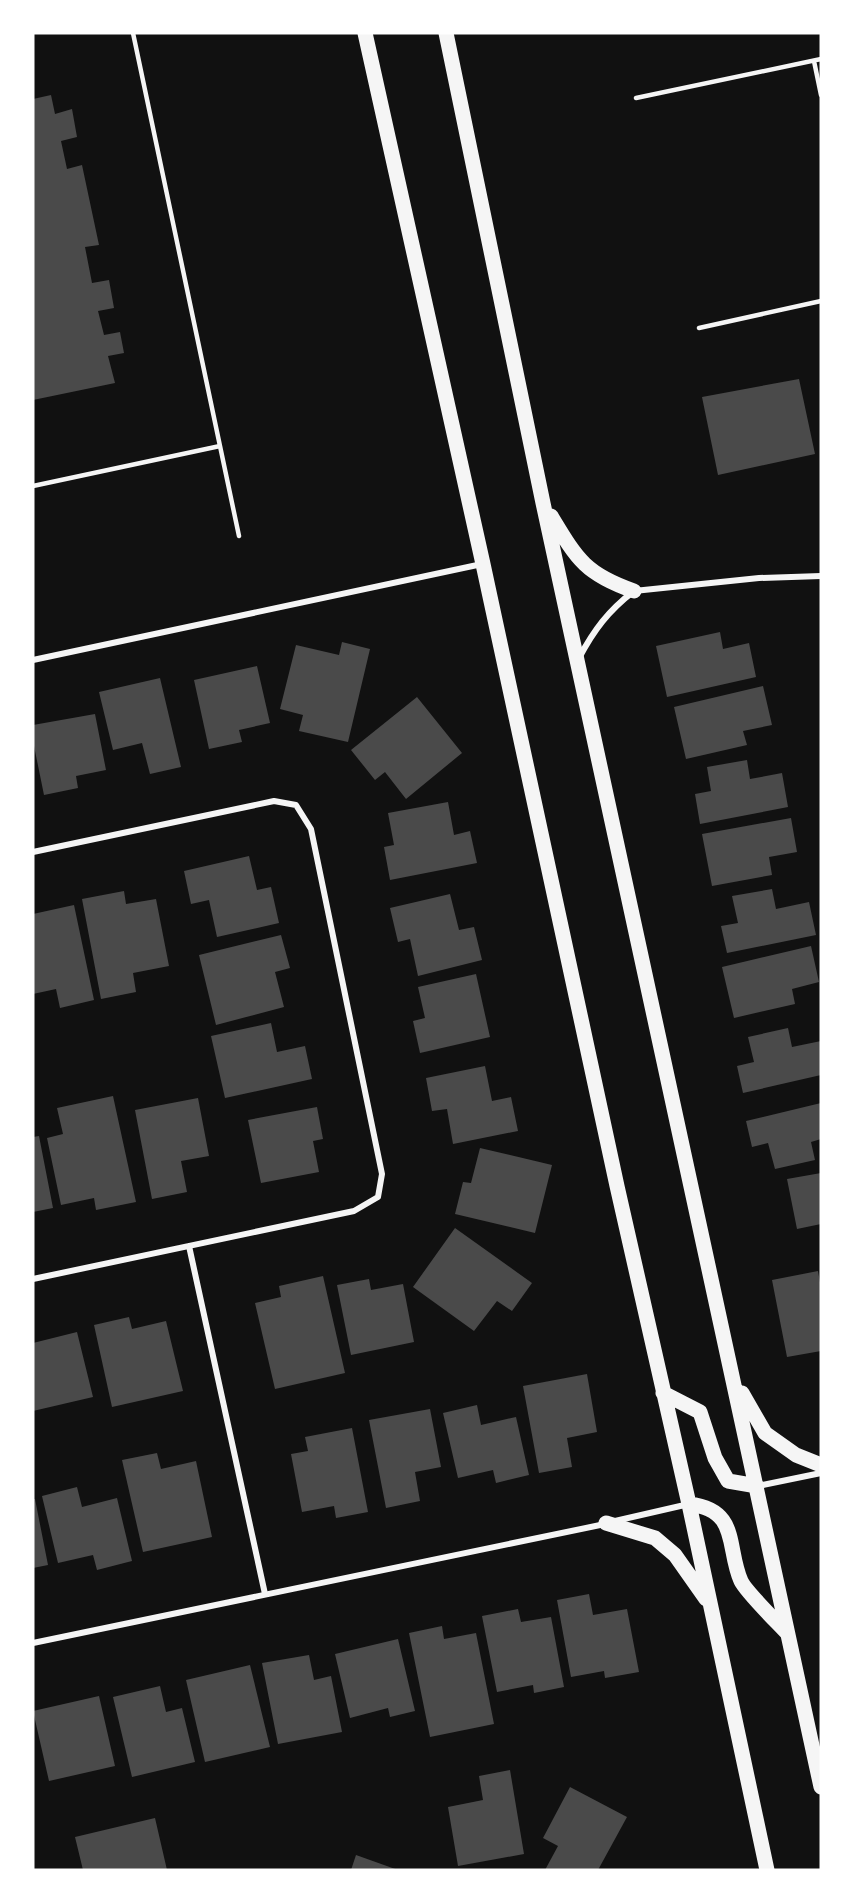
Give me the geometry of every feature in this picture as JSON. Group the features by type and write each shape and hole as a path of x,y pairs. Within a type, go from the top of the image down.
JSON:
{"main road":[{"path":"365,33 689,1504 767,1870"},
{"path":"447,33 543,503 821,1787"},
{"path":"543,503 567,543 586,568 600,578 634,591"},
{"path":"734,1380 765,1433 796,1455 821,1465"},
{"path":"663,1393 700,1412 715,1458 728,1481 757,1486"},
{"path":"689,1504 705,1506 722,1517 733,1547 741,1583 788,1634"},
{"path":"606,1523 642,1532 655,1538 675,1555 709,1604"}],"street":[{"path":"33,660 483,564"},
{"path":"578,659 594,630 618,604 634,591 759,579 821,576"},
{"path":"33,852 274,801 296,805 311,829 382,1174 378,1197 354,1211 33,1279"},
{"path":"189,1246 265,1594"},
{"path":"757,1486 821,1473"},
{"path":"33,1643 689,1504"}],"lane":[{"path":"133,33 239,536"},
{"path":"636,98 821,59"},
{"path":"813,61 821,95"},
{"path":"699,328 821,301"},
{"path":"33,486 220,446"}],"building":[{"path":"51,95 55,114 72,109 77,137 61,141 67,169 82,165 99,245 85,247 92,283 109,280 114,308 98,311 104,335 120,332 124,353 108,356 115,383 33,400 33,99"},
{"path":"799,379 815,454 718,475 702,397"},
{"path":"720,632 723,649 749,643 756,677 667,697 656,646"},
{"path":"342,642 370,649 348,742 299,731 303,715 280,709 296,645 339,655"},
{"path":"257,666 270,723 239,730 242,742 209,749 194,680"},
{"path":"160,678 181,767 150,774 142,743 113,750 99,692"},
{"path":"763,686 772,725 743,731 747,745 686,759 674,707"},
{"path":"417,697 462,753 406,799 385,772 375,780 351,750"},
{"path":"95,714 106,770 76,776 78,788 44,795 33,741 33,725"},
{"path":"747,760 750,779 782,773 788,807 700,824 695,794 711,791 707,767"},
{"path":"448,802 454,835 470,831 477,863 390,880 384,847 394,845 388,813"},
{"path":"791,818 797,852 769,857 772,875 712,886 702,834"},
{"path":"249,856 257,890 271,887 279,923 217,937 209,900 191,904 184,871"},
{"path":"772,889 776,909 809,902 816,935 727,953 721,926 738,923 732,896"},
{"path":"124,891 126,904 156,899 169,966 133,973 136,992 101,999 82,899"},
{"path":"450,894 459,930 474,927 482,960 418,976 410,939 398,942 390,908"},
{"path":"74,905 94,1000 60,1008 56,989 33,994 33,914"},
{"path":"281,935 290,968 275,972 284,1007 216,1025 199,955"},
{"path":"811,946 819,982 792,989 795,1004 734,1018 722,967"},
{"path":"476,974 490,1037 420,1053 413,1021 425,1018 418,987"},
{"path":"271,1023 277,1052 305,1046 312,1079 225,1098 211,1036"},
{"path":"788,1028 792,1047 821,1041 821,1075 743,1093 737,1066 754,1062 748,1037"},
{"path":"485,1066 492,1101 511,1097 518,1131 453,1144 447,1109 432,1111 426,1078"},
{"path":"113,1096 136,1202 96,1210 94,1198 61,1205 47,1138 63,1134 57,1108"},
{"path":"198,1098 209,1156 181,1161 187,1192 152,1199 135,1110"},
{"path":"821,1103 821,1139 811,1142 815,1160 775,1169 768,1143 752,1147 746,1121"},
{"path":"317,1107 323,1139 313,1141 319,1172 261,1183 248,1120"},
{"path":"39,1136 53,1208 33,1212 33,1137"},
{"path":"480,1148 552,1165 535,1233 455,1214 463,1182 471,1183"},
{"path":"821,1173 821,1224 797,1229 787,1179"},
{"path":"455,1228 532,1283 512,1311 497,1301 474,1331 413,1287"},
{"path":"818,1271 821,1288 821,1351 787,1357 772,1280"},
{"path":"323,1276 345,1373 275,1389 255,1303 281,1297 279,1286"},
{"path":"369,1279 371,1290 403,1284 414,1342 351,1355 337,1285"},
{"path":"129,1317 132,1329 166,1321 183,1391 112,1407 94,1325"},
{"path":"77,1332 93,1397 33,1411 33,1343"},
{"path":"587,1374 597,1432 567,1438 572,1467 539,1473 523,1386"},
{"path":"477,1405 481,1425 516,1417 529,1475 496,1483 493,1470 458,1478 443,1413"},
{"path":"430,1409 441,1467 415,1472 420,1501 386,1508 369,1420"},
{"path":"352,1428 368,1512 336,1518 334,1506 302,1512 291,1454 308,1451 305,1437"},
{"path":"157,1453 161,1469 196,1461 212,1537 143,1552 122,1460"},
{"path":"77,1487 82,1507 117,1498 132,1561 97,1570 93,1555 58,1563 42,1496"},
{"path":"33,1499 35,1499 48,1565 33,1568"},
{"path":"589,1594 593,1615 627,1609 639,1672 605,1678 604,1671 571,1677 557,1600"},
{"path":"518,1609 521,1622 551,1617 564,1687 534,1693 533,1685 497,1692 482,1616"},
{"path":"442,1626 444,1639 476,1633 494,1724 430,1737 409,1633"},
{"path":"398,1639 415,1711 390,1717 388,1708 350,1718 335,1654"},
{"path":"309,1655 314,1680 331,1676 342,1732 278,1744 262,1663"},
{"path":"250,1665 270,1747 205,1762 186,1680"},
{"path":"160,1686 166,1712 182,1708 195,1762 132,1777 113,1697"},
{"path":"99,1696 115,1766 49,1781 33,1711"},
{"path":"510,1770 524,1854 458,1866 448,1807 483,1800 479,1776"},
{"path":"570,1787 627,1817 598,1870 545,1870 558,1846 543,1838"},
{"path":"155,1818 167,1870 83,1870 75,1837"},
{"path":"356,1855 398,1870 351,1870"}]}
